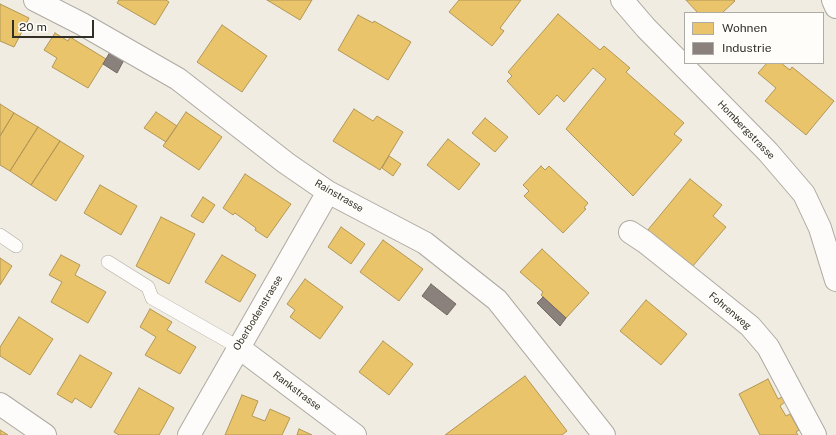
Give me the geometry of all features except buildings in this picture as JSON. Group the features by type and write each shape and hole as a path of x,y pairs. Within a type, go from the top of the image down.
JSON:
{"street":[{"name":"Rainstrasse","path":"35,0 88,27 178,79 286,163 328,192 425,244 497,300 604,435"},
{"name":"Hombergstrasse","path":"622,0 646,28 768,152 804,194 820,228 836,280"},
{"path":"833,0 836,7"},
{"name":"Oberbodenstrasse","path":"189,435 328,192"},
{"name":"Fohrenweg","path":"630,232 645,242 750,326 768,347 815,435"},
{"name":"Rankstrasse","path":"238,347 355,435"},
{"path":"0,404 45,435"}],"lane":[{"path":"0,235 16,246"},
{"path":"108,262 148,287 152,298 238,347"}]}
